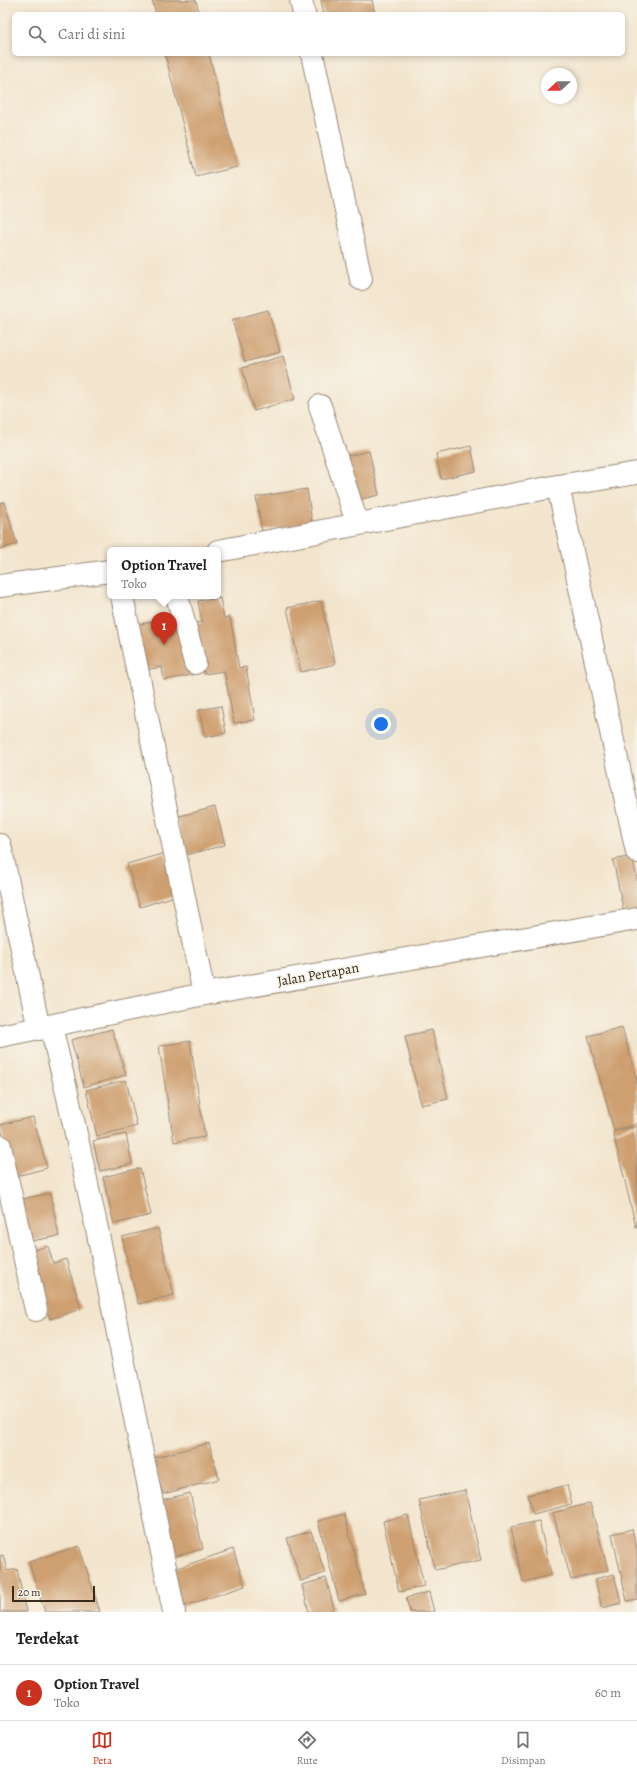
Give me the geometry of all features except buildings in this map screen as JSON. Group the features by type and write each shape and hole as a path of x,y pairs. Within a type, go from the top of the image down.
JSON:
{"street":[{"path":"301,0 304,12"},
{"path":"312,56 361,279"},
{"path":"320,406 357,523"},
{"path":"221,550 357,523 637,473"},
{"path":"558,486 637,852"},
{"path":"0,586 107,571"},
{"path":"123,599 204,994"},
{"path":"178,599 194,663"},
{"path":"0,846 45,1028 67,1093 97,1229 174,1612"},
{"name":"Jalan Pertapan","path":"0,1036 45,1028 204,994 637,920"},
{"path":"0,1146 36,1310"}],"place":[{"name":"Option Travel","path":"164,645"}]}
